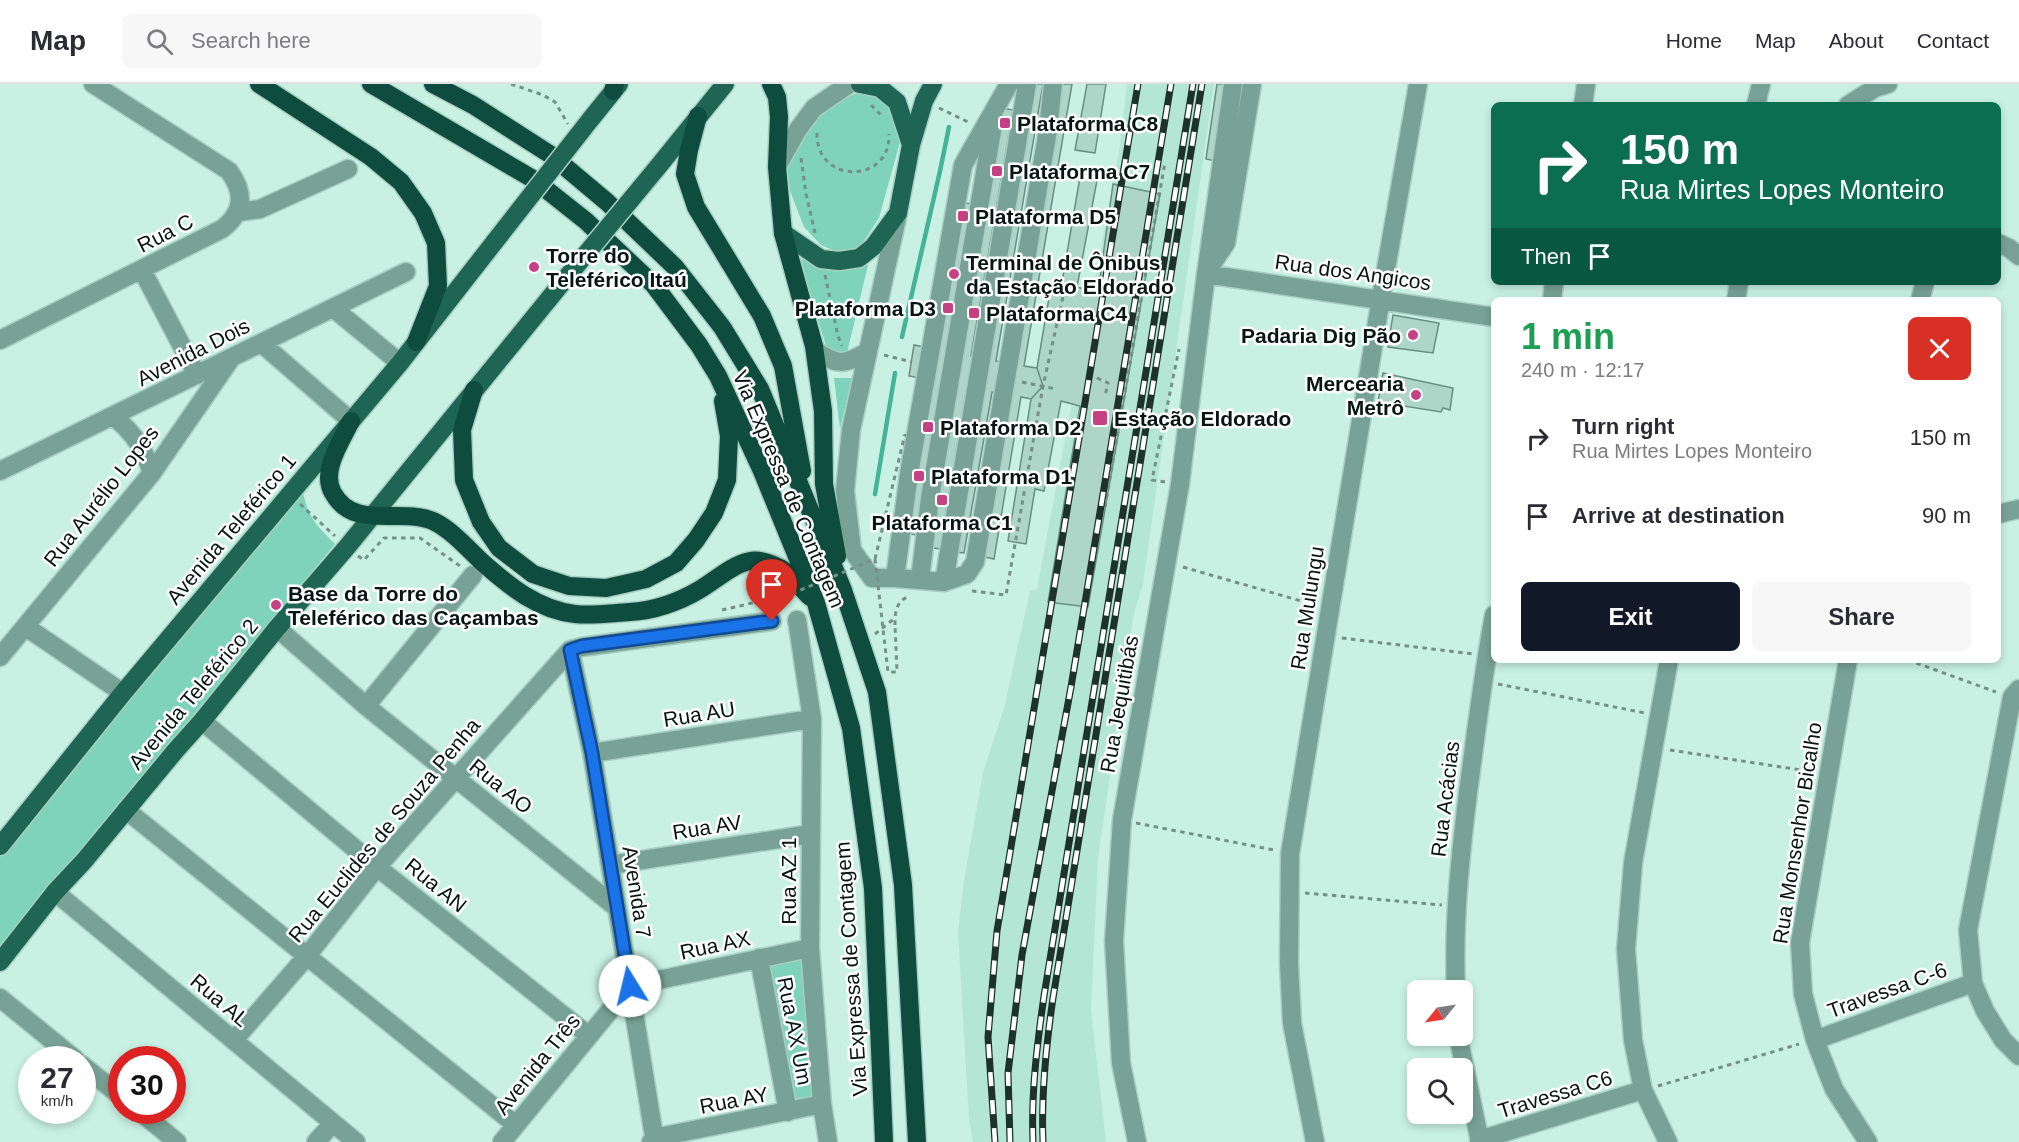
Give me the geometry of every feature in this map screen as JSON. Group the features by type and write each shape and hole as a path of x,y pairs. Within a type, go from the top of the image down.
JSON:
{"highway":[{"path":"259,84 371,157 401,182 423,213 436,243 438,286 416,342"},
{"name":"Via Expressa de Contagem","path":"433,84 473,105 551,155 607,202 675,267 722,327 760,389 843,590 877,692 903,885 917,1142"},
{"path":"771,84 777,97 779,117 777,167 783,233 815,350 823,411 824,484 843,590"},
{"name":"Via Expressa de Contagem","path":"373,85 533,179 586,221 654,285 699,345 718,376 762,471 816,603 851,728 873,888 884,1142"},
{"path":"698,116 689,150 686,174 696,207 762,316 783,366 808,506"},
{"path":"474,390 462,430 464,480 481,522 499,548 533,574 569,586 606,588 646,579 676,562 696,540 714,513 727,480 729,436 718,376"},
{"path":"351,420 331,465 329,476 331,490 339,503 370,517 415,517 432,521 454,535 519,594 544,606 575,614 639,612 678,601 736,566 751,560 766,562 782,569 816,603"}],"main road":[{"path":"783,233 821,260 839,261 860,258 873,247 898,213 911,145 924,101 933,84"},
{"name":"Avenida Teleférico 1","path":"0,846 123,693 400,363 615,86"},
{"path":"862,93 880,88 897,102 911,145"},
{"name":"Avenida Teleférico 2","path":"0,962 55,892 202,721 346,547 720,89"}],"street":[{"path":"93,84 229,171 237,183 240,199 238,212"},
{"path":"777,167 797,131 814,108 849,84"},
{"path":"895,578 911,464 963,165 1009,84"},
{"path":"944,582 1027,84"},
{"path":"898,213 851,430 845,491 852,550 872,578 944,582 967,574 975,562 1048,130 1053,84"},
{"name":"Rua Jequitibás","path":"1137,1142 1121,1063 1114,941 1122,820 1180,484 1206,274 1233,84"},
{"name":"Rua Jequitibás","path":"1206,274 1226,243 1252,84"},
{"name":"Rua Mulungu","path":"1315,1142 1292,1023 1290,854 1381,298 1419,84"},
{"path":"1584,102 1587,84"},
{"path":"1757,102 1761,84"},
{"path":"1853,102 1875,88 1888,84"},
{"path":"920,579 930,498 998,102"},
{"name":"Rua C","path":"0,340 222,229 232,222 238,212 260,208 348,169"},
{"path":"2001,244 2019,256"},
{"path":"142,270 196,375"},
{"name":"Avenida Dois","path":"0,471 406,272"},
{"name":"Rua dos Angicos","path":"1206,274 1491,316"},
{"path":"333,308 400,363"},
{"path":"261,343 351,420"},
{"path":"815,350 825,358 840,363 853,360 867,352"},
{"name":"Rua Aurélio Lopes","path":"0,657 152,473 231,359"},
{"path":"114,417 138,441 152,473"},
{"path":"2001,513 2019,509"},
{"path":"366,706 473,575"},
{"name":"Rua AZ 1","path":"797,620 812,719 810,948 822,1104 828,1142"},
{"path":"570,650 582,646 772,621"},
{"path":"26,627 123,693"},
{"name":"Rua AO","path":"277,628 366,706 617,908"},
{"name":"Rua Acácias","path":"1456,980 1454,949 1460,861 1482,681 1491,630"},
{"name":"Avenida 7","path":"570,650 592,753 653,1141"},
{"name":"Rua Euclides de Souza Penha","path":"234,1041 307,956 377,867 570,650"},
{"path":"1668,663 1633,863 1626,949 1633,1040 1643,1090 1668,1142"},
{"name":"Rua Monsenhor Bicalho","path":"1847,663 1800,943 1803,994 1815,1040 1834,1089 1869,1142"},
{"path":"2015,693 1968,930 1973,984 1985,1011 2003,1040 2019,1056"},
{"name":"Rua AU","path":"592,753 812,719"},
{"name":"Rua AN","path":"202,721 377,867 588,1035"},
{"path":"126,810 516,1125"},
{"name":"Rua AV","path":"610,865 811,834"},
{"name":"Rua AL","path":"55,892 356,1142"},
{"name":"Rua AX","path":"630,986 810,948"},
{"name":"Rua AX Um","path":"759,958 788,1112"},
{"name":"Travessa C-6","path":"1815,1040 1973,984"},
{"name":"Avenida Três","path":"502,1142 630,986"},
{"path":"0,998 59,1046"},
{"path":"1460,1046 1480,1141"},
{"path":"96,1076 108,1086"},
{"name":"Travessa C6","path":"1480,1141 1643,1090"},
{"name":"Rua AY","path":"653,1141 822,1104"},
{"path":"316,1142 333,1123"},
{"path":"155,1124 177,1142"}],"path":[{"path":"511,84 543,95 555,102 571,130"},
{"path":"862,93 885,119"},
{"path":"819,126 816,135 821,154 834,168 852,173 871,169 885,155 890,137 888,128"},
{"path":"797,131 806,194 842,346"},
{"path":"1105,507 1165,162"},
{"path":"1056,389 1043,386 1065,292"},
{"path":"1180,343 1152,480 1180,484"},
{"path":"1097,378 1108,383 1105,396"},
{"path":"862,645 895,618 897,672 888,672 875,560 905,434"},
{"path":"290,495 346,547"},
{"path":"722,610 791,594 875,560"},
{"path":"1166,563 1330,609"},
{"path":"1325,636 1486,655"},
{"path":"1918,663 2015,693"},
{"path":"1482,681 1659,716"},
{"path":"1653,747 1828,774"},
{"path":"1122,820 1290,854"},
{"path":"1289,892 1457,907"},
{"path":"1643,1090 1815,1040"}],"shaded area":[{"path":"1127,84 1214,84 1143,584 1134,613 1098,858 1091,1009 1106,1142 973,1142 969,1119 958,932 964,881 983,772 1004,708 1030,591 1037,589 1120,146"},
{"path":"857,93 876,96 890,109 898,127 900,142 879,218 858,250 842,254 821,245 804,227 790,191 787,168 809,126 820,113 835,102"},
{"path":"799,258 833,268 868,265 847,353 838,355 827,349"},
{"path":"834,378 852,378 840,429"},
{"path":"302,487 312,518 335,544 0,949 0,855"},
{"path":"809,949 818,1105 788,1111 760,959"}],"building":[{"name":"Terminal de Ônibus da Estação Eldorado","path":"1031,84 1043,84 996,361 1014,364 1061,84 1072,84 1024,366 1037,368 1043,386 1031,399 1021,397 994,559 984,557 1011,395 992,392 964,553 954,552 981,390 967,387 940,549 927,547 942,382 916,535 904,533 930,380 909,376 914,345 935,349 960,202 972,204 1002,108 1013,110 971,356 984,359"},
{"path":"1087,84 1106,84 1095,153 1075,150"},
{"path":"1217,84 1227,84 1216,161 1206,159"},
{"path":"1081,171 1098,175 1077,287 1098,293 1113,184 1160,194 1088,607 1048,602 1080,406 1061,401 1044,491 1035,489 1026,544 1008,541 1031,399 1043,386 1037,368 1051,286 1061,288"},
{"name":"Padaria Dig Pão","path":"1393,315 1439,323 1433,353 1388,347"},
{"name":"Mercearia Metrô","path":"1383,373 1453,388 1450,410 1443,408 1441,412 1378,402"}],"waterway":[{"path":"902,337 949,127"},
{"path":"875,494 895,373"}],"railway":[{"path":"995,1142 988,1037 997,931 1138,84"},
{"path":"1010,1142 1008,1073 1022,955 1071,687 1171,84"},
{"path":"1033,1142 1035,1069 1044,996 1193,84"},
{"path":"1043,1142 1045,1070 1053,998 1202,84"}],"place":[{"name":"Plataforma C8","path":"1005,123"},
{"name":"Plataforma C7","path":"997,171"},
{"name":"Plataforma D5","path":"963,216"},
{"name":"Torre do Teleférico Itaú","path":"534,267"},
{"name":"Terminal de Ônibus da Estação Eldorado","path":"954,274"},
{"name":"Plataforma D3","path":"948,308"},
{"name":"Plataforma C4","path":"974,313"},
{"name":"Padaria Dig Pão","path":"1413,335"},
{"name":"Mercearia Metrô","path":"1416,395"},
{"name":"Estação Eldorado","path":"1100,418"},
{"name":"Plataforma D2","path":"928,427"},
{"name":"Plataforma D1","path":"919,476"},
{"name":"Plataforma C1","path":"942,500"},
{"name":"Base da Torre do Teleférico das Caçambas","path":"276,605"}],"route":[{"path":"630,986 592,753 570,650 582,646 772,621"}]}
